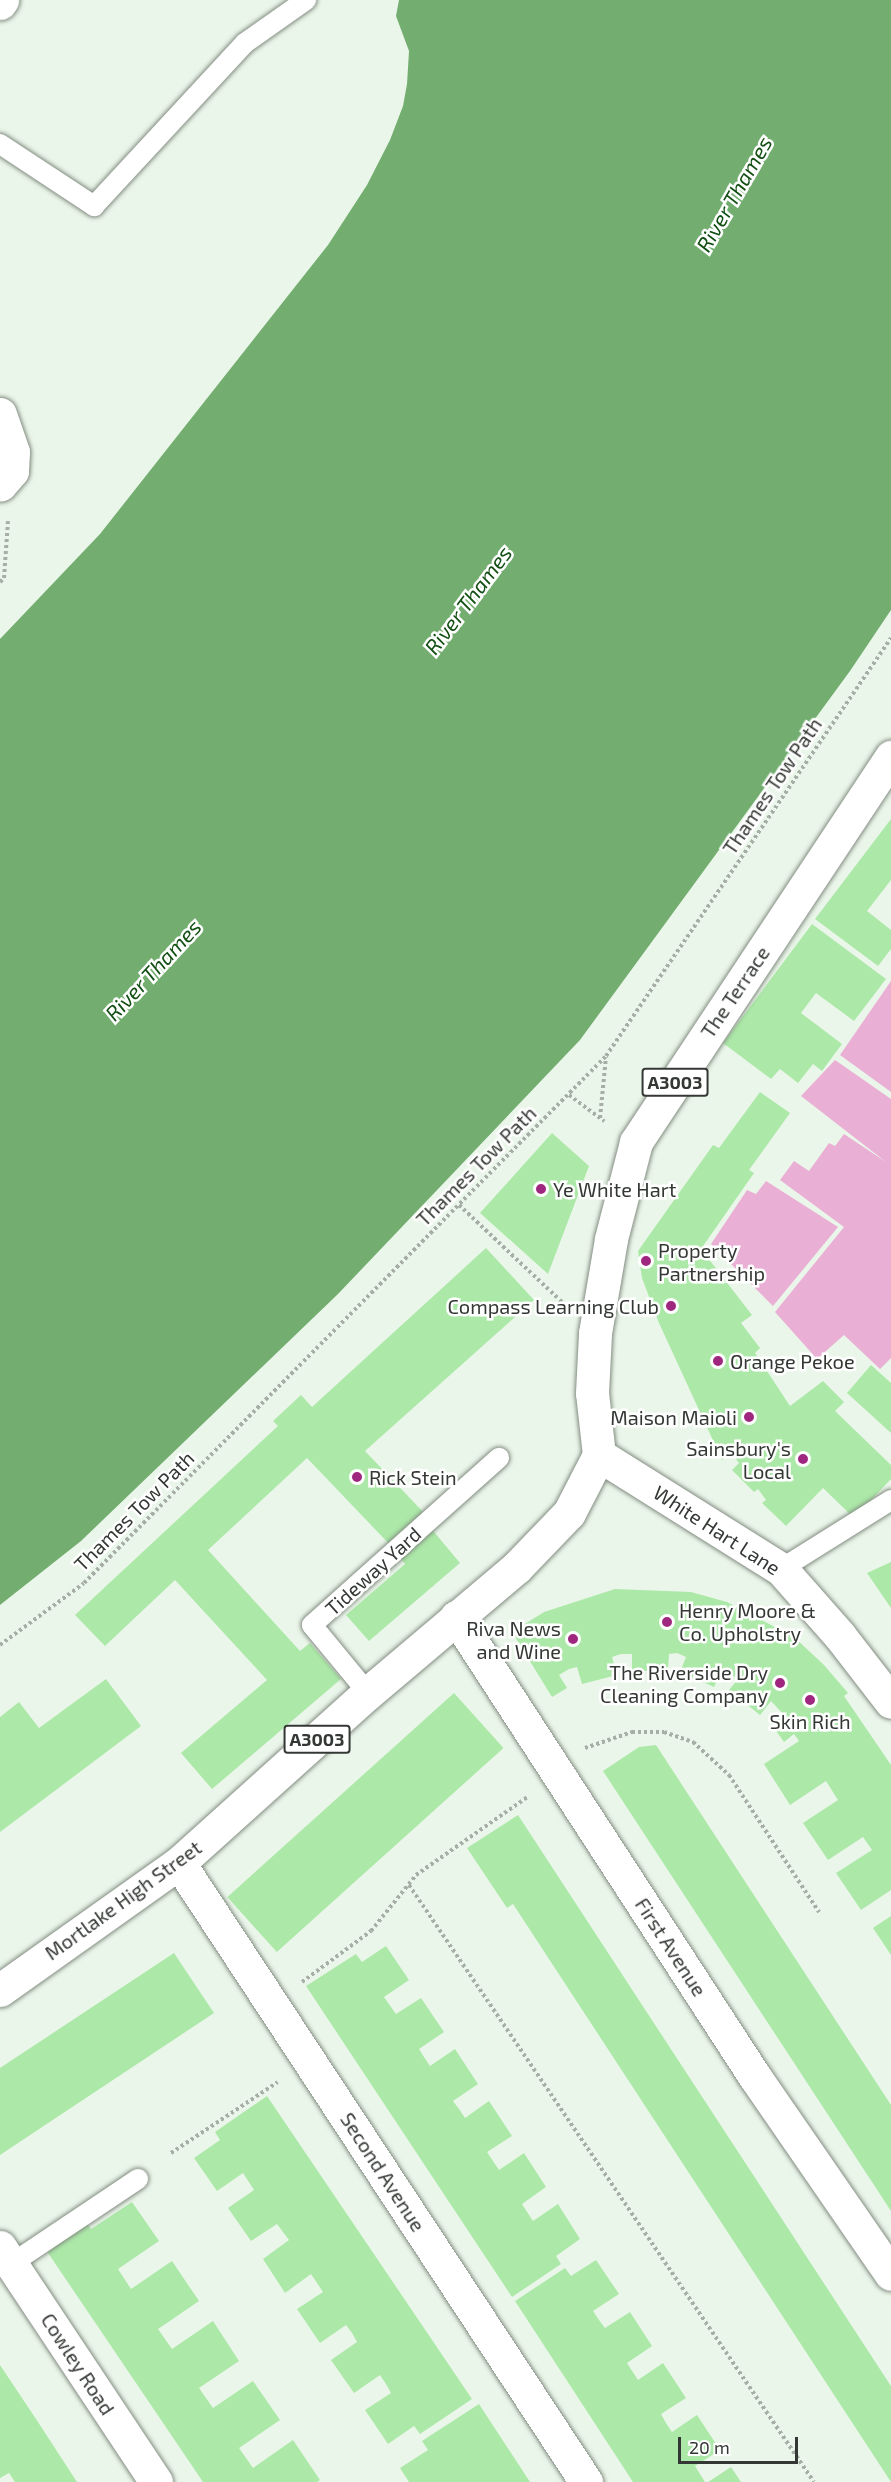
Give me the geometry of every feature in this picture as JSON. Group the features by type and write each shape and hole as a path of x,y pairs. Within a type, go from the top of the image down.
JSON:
{"street":[{"path":"0,414 13,452 6,478"},
{"name":"The Terrace","path":"599,1455 592,1393 595,1333 610,1239 636,1142 891,757"},
{"name":"White Hart Lane","path":"599,1455 781,1569 840,1636 891,1702"},
{"name":"Mortlake High Street","path":"0,1990 179,1863 369,1693 516,1568 569,1513 599,1455"},
{"name":"First Avenue","path":"456,1617 755,2077 891,2274"},
{"name":"Second Avenue","path":"179,1863 586,2482"},
{"name":"Cowley Road","path":"6,2255 156,2482"}],"lane":[{"path":"0,144 94,206 245,43 306,0"},
{"name":"Tideway Yard","path":"369,1693 312,1625 499,1458"},
{"path":"781,1569 891,1500"},
{"path":"6,2255 138,2179"}],"path":[{"path":"0,582 4,578 6,478"},
{"name":"Thames Tow Path","path":"0,1644 84,1582 606,1056 891,638"},
{"path":"600,1119 606,1056"},
{"path":"568,1095 608,1124"},
{"path":"459,1205 595,1333"},
{"path":"271,2004 371,1931 416,1875 584,1748 632,1732 664,1732 693,1742 729,1775 819,1912"},
{"path":"409,1885 814,2482"},
{"path":"171,2153 310,2061"}],"shaded area":[{"path":"891,981 891,1092 840,1055"},
{"path":"835,1060 891,1099 891,1358 880,1369 844,1335 817,1359 775,1312 844,1227 780,1180 794,1161 809,1171 829,1143 835,1146 844,1134 886,1162 801,1096"},
{"path":"766,1181 838,1227 773,1306 711,1244 747,1190 756,1194"}],"water":[{"name":"River Thames","path":"399,0 891,0 891,610 850,671 580,1040 338,1294 81,1541 0,1605 0,639 100,534 328,245 367,185 390,140 403,106 407,84 409,51 396,16"}],"building":[{"path":"891,819 891,880 867,911 891,930 891,949 878,966 815,919"},
{"path":"812,924 886,979 854,1021 816,993 801,1013 842,1044 822,1071 813,1064 798,1083 780,1069 771,1079 723,1043"},
{"path":"760,1092 790,1113 749,1170 754,1173 701,1249 752,1315 741,1323 760,1348 755,1353 790,1406 823,1381 844,1402 835,1411 891,1465 891,1479 854,1518 823,1488 786,1526 762,1503 766,1500 758,1489 754,1492 732,1470 739,1463 731,1453 722,1460 659,1323 642,1278 638,1251 713,1145 719,1148"},
{"name":"Ye White Hart","path":"552,1133 589,1166 548,1274 480,1213"},
{"path":"486,1248 534,1300 365,1451 427,1516 393,1548 307,1458 208,1550 300,1651 310,1643 341,1679 212,1789 181,1753 267,1680 175,1580 105,1646 75,1615 278,1426 273,1421 301,1395 312,1407"},
{"path":"871,1365 891,1383 891,1433 847,1393"},
{"path":"430,1527 460,1563 369,1641 346,1615 405,1564 398,1555"},
{"path":"891,1562 891,1608 867,1573"},
{"path":"615,1589 691,1592 727,1602 794,1637 824,1665 848,1693 844,1696 891,1765 891,1890 861,1910 836,1873 872,1850 863,1837 828,1860 803,1823 838,1800 826,1781 790,1805 764,1764 799,1741 794,1734 784,1742 771,1724 784,1715 771,1701 760,1715 729,1690 738,1679 730,1673 722,1670 714,1687 680,1672 686,1657 677,1653 669,1654 668,1671 632,1671 632,1654 621,1654 612,1657 617,1675 582,1684 577,1667 569,1669 559,1675 567,1688 552,1697 512,1632 544,1612"},
{"path":"106,1679 141,1726 0,1832 0,1717 19,1702 39,1728"},
{"path":"454,1693 504,1748 277,1952 227,1897"},
{"path":"656,1745 891,2105 891,2211 603,1771 639,1747"},
{"path":"518,1815 891,2386 891,2482 513,1904 507,1908 467,1848"},
{"path":"891,1916 891,1955 873,1928"},
{"path":"386,1946 409,1980 384,1997 396,2014 421,1998 444,2032 419,2049 424,2057 430,2066 455,2049 478,2084 453,2101 465,2118 489,2101 512,2136 487,2152 499,2170 524,2153 546,2187 522,2204 533,2221 558,2204 580,2239 556,2256 561,2264 512,2297 306,1986 356,1954 362,1962"},
{"path":"174,1953 214,2013 0,2155 0,2068"},
{"path":"267,2096 472,2399 420,2434 414,2426 388,2444 365,2410 391,2393 380,2375 354,2393 331,2360 357,2342 352,2333 346,2325 320,2343 297,2309 323,2292 311,2274 285,2293 263,2259 289,2240 277,2224 251,2241 228,2208 254,2190 243,2173 217,2191 194,2158 220,2140 215,2132"},
{"path":"132,2202 159,2241 118,2269 131,2289 172,2261 199,2301 158,2329 172,2349 213,2321 239,2361 199,2388 213,2408 253,2381 280,2420 239,2448 253,2468 293,2440 320,2480 317,2482 203,2482 44,2247 84,2220 91,2229"},
{"path":"596,2260 619,2294 593,2311 605,2328 630,2312 652,2346 627,2363 638,2380 663,2363 686,2398 661,2414 666,2423 672,2432 697,2415 720,2450 695,2466 705,2482 633,2482 515,2301 565,2268 571,2276"},
{"path":"0,2365 77,2482 15,2482 9,2473 0,2478"},
{"path":"479,2404 530,2482 409,2482 400,2468 428,2450 422,2441"},
{"path":"731,2467 741,2482 708,2482"}],"place":[{"name":"Ye White Hart","path":"541,1189"},
{"name":"Property Partnership","path":"646,1261"},
{"name":"Compass Learning Club","path":"671,1306"},
{"name":"Orange Pekoe","path":"718,1361"},
{"name":"Maison Maioli","path":"749,1417"},
{"name":"Sainsbury's Local","path":"803,1459"},
{"name":"Rick Stein","path":"357,1477"},
{"name":"Henry Moore & Co. Upholstry","path":"667,1622"},
{"name":"Riva News and Wine","path":"573,1639"},
{"name":"The Riverside Dry Cleaning Company","path":"780,1683"},
{"name":"Skin Rich","path":"810,1700"}]}
